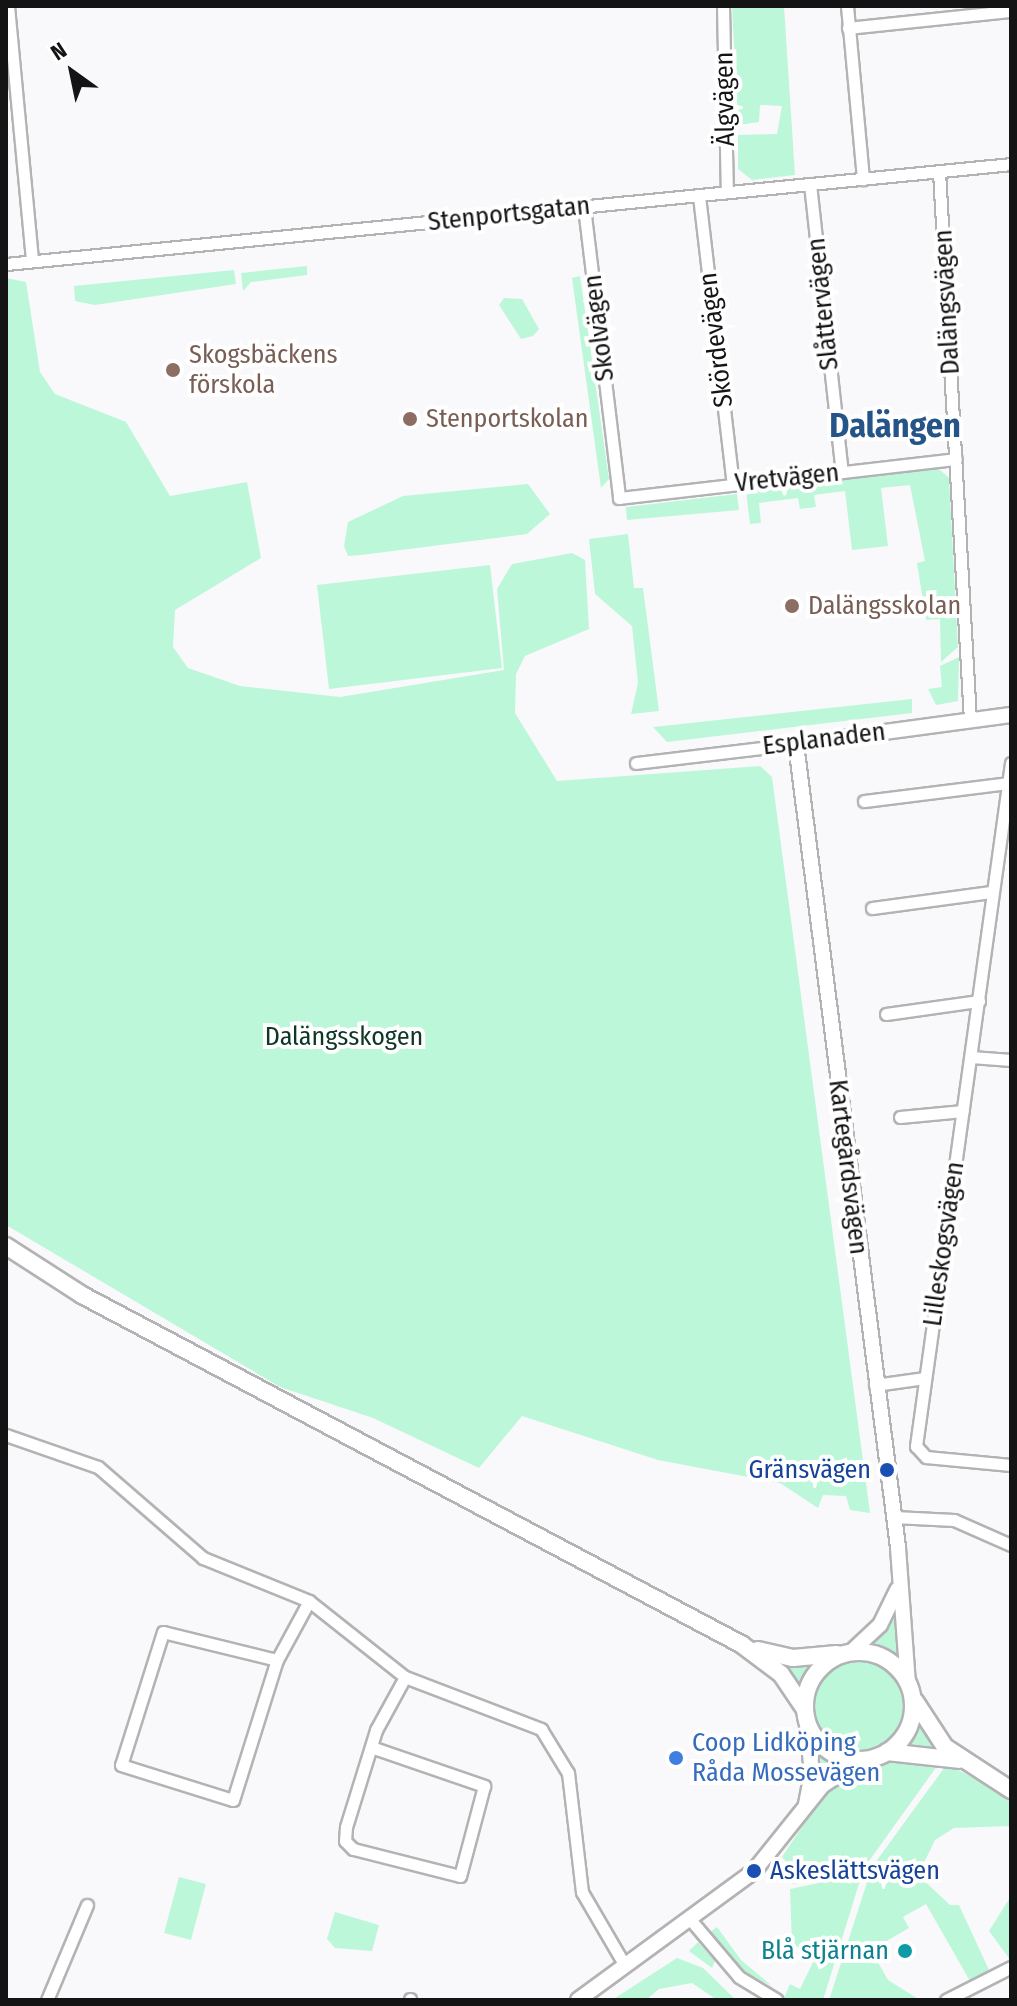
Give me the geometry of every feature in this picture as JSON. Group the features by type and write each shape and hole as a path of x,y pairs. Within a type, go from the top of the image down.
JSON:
{"main road":[{"path":"6,1246 82,1295 741,1644 781,1674 827,1750 862,1760 887,1752 961,1760"},
{"path":"741,1644 793,1658 848,1652 882,1657 910,1690 935,1736 961,1760 1011,1790"},
{"path":"806,1715 812,1677 848,1652"},
{"path":"887,1752 910,1723 910,1690"}],"street":[{"path":"8,6 32,261"},
{"name":"Älgvägen","path":"723,6 727,192"},
{"path":"847,6 863,179"},
{"path":"848,28 1011,11"},
{"name":"Stenportsgatan","path":"6,264 1011,164"},
{"name":"Dalängsvägen","path":"939,171 970,720"},
{"name":"Slåttervägen","path":"810,184 842,472"},
{"name":"Skördevägen","path":"699,196 733,484"},
{"name":"Skolvägen","path":"584,207 619,498"},
{"name":"Vretvägen","path":"619,498 956,459"},
{"name":"Esplanaden","path":"636,763 1011,715"},
{"name":"Kartegårdsvägen","path":"796,744 894,1517 898,1590 910,1690"},
{"name":"Lilleskogsvägen","path":"1011,763 916,1446 926,1457 1011,1465"},
{"path":"864,801 1008,783"},
{"path":"872,908 991,892"},
{"path":"886,1014 979,1001"},
{"path":"971,1057 1011,1060"},
{"path":"900,1117 963,1111"},
{"path":"875,1385 925,1378"},
{"path":"6,1435 84,1459 138,1496 203,1558 309,1601 405,1677 517,1715 556,1745 568,1773 578,1880 595,1923 624,1964"},
{"path":"894,1517 954,1520 1011,1545"},
{"path":"848,1652 880,1625 898,1590"},
{"path":"277,1660 163,1632 121,1765 233,1800 277,1660 309,1601"},
{"path":"371,1747 484,1786 460,1876 348,1846 346,1827 371,1747 405,1677"},
{"path":"804,1812 812,1774 806,1715"},
{"path":"578,2000 764,1862 831,1777 862,1760"},
{"path":"47,2000 87,1905"},
{"path":"689,1918 739,1977 777,2000"},
{"path":"946,2000 1011,1967"}],"green space":[{"path":"732,6 784,6 795,175 752,180 738,169 738,135 777,134 782,106 760,105 759,122 738,125"},
{"path":"307,266 307,275 251,282 243,291 241,273"},
{"path":"234,270 236,284 95,305 75,301 74,286"},
{"path":"580,276 609,479 601,488 572,278"},
{"name":"Dalängsskogen","path":"6,278 26,282 40,372 55,394 126,422 170,496 247,482 261,558 175,610 173,647 188,668 240,686 340,697 504,670 497,589 512,564 572,553 585,560 589,629 525,656 516,674 515,713 557,781 760,766 772,777 870,1513 850,1510 846,1496 823,1495 818,1508 780,1483 658,1460 522,1416 479,1468 373,1418 280,1387 6,1225"},
{"path":"504,298 522,299 539,329 533,336 521,339 499,305"},
{"path":"939,469 949,478 958,647 941,662 940,619 926,620 917,563 925,561 910,485 881,488 888,546 852,550 845,491 814,495 816,507 800,509 798,498 759,503 761,523 750,524 746,491"},
{"path":"528,484 550,514 527,534 348,556 344,546 348,522 403,496"},
{"path":"737,494 739,510 627,520 626,507"},
{"path":"628,534 634,588 643,588 659,711 631,714 638,683 632,626 595,594 589,539"},
{"path":"490,565 502,668 329,689 317,585"},
{"path":"959,657 958,701 936,705 928,689 942,687 940,666"},
{"path":"912,699 912,713 667,742 653,727"},
{"path":"893,1609 898,1610 896,1659 868,1646"},
{"path":"858,1656 885,1664 899,1678 907,1705 899,1732 885,1746 858,1754 831,1746 817,1732 809,1705 817,1678 831,1664"},
{"path":"782,1663 810,1663 801,1689 781,1665"},
{"path":"917,1718 935,1746 931,1749 904,1747"},
{"path":"821,1751 842,1763 818,1783 817,1754"},
{"path":"902,1757 940,1762 869,1861 844,1875 792,1884 800,1877 782,1857 827,1789 852,1771"},
{"path":"947,1764 1011,1798 1011,1826 954,1828 935,1840 918,1875 950,1905 959,1905 989,1970 970,1981 926,1904 903,1917 909,1928 871,1950 888,1980 920,2000 829,2000 872,1867"},
{"path":"862,1874 823,2000 784,1998 790,1984 800,1989 817,1954 792,1945 790,1889"},
{"path":"179,1877 206,1884 191,1940 164,1933"},
{"path":"1011,1896 1011,1961 989,1931"},
{"path":"335,1912 379,1925 372,1951 335,1948 327,1939"},
{"path":"717,1927 741,1960 772,1986 738,1969 710,1932"},
{"path":"698,1942 715,1961 712,1968 689,1951"},
{"path":"677,1958 703,1968 736,2000 717,2000 692,1983 659,1989 646,2000 612,2000"}],"place":[{"name":"Skogsbäckens förskola","path":"173,370"},
{"name":"Stenportskolan","path":"410,419"},
{"name":"Dalängsskolan","path":"792,606"},
{"name":"Gränsvägen","path":"887,1470"},
{"name":"Coop Lidköping Råda Mossevägen","path":"676,1758"},
{"name":"Askeslättsvägen","path":"754,1871"},
{"name":"Blå stjärnan","path":"905,1951"}],"district":[{"name":"Dalängen","path":"895,426"}]}
